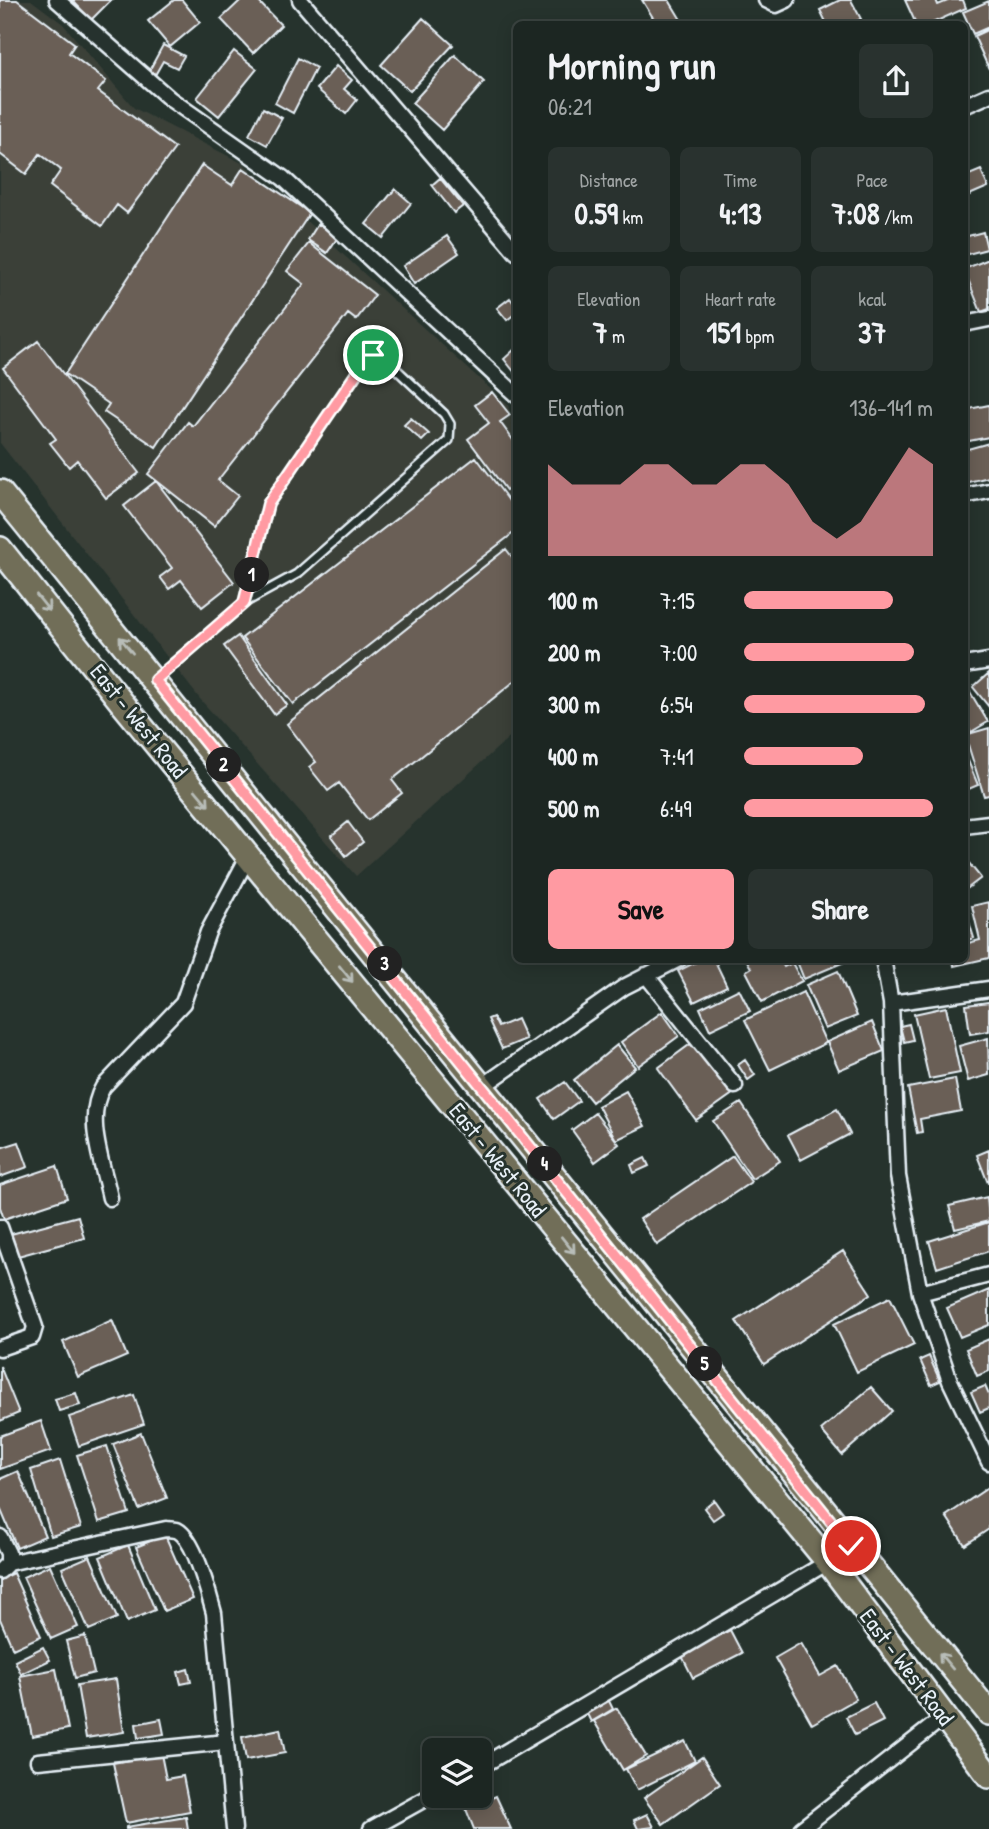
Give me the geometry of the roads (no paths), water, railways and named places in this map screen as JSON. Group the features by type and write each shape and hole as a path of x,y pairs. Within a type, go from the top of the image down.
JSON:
{"main road":[{"name":"East - West Road","path":"0,492 483,1086 851,1546 989,1713"},
{"name":"East - West Road","path":"0,550 828,1562 989,1776"}],"street":[{"path":"57,0 170,99 283,178 513,392"},
{"path":"300,0 513,248"},
{"path":"766,0 776,5 787,0"},
{"path":"968,104 989,95"},
{"path":"968,323 989,319"},
{"path":"968,495 989,491"},
{"path":"968,664 989,661"},
{"path":"968,826 989,823"},
{"path":"110,1198 93,1115 96,1099 103,1087 183,1003 208,932 249,855"},
{"path":"483,1086 601,1002 671,963"},
{"path":"884,963 891,1003 898,1177 920,1293 950,1381 989,1462"},
{"path":"646,975 735,1086"},
{"path":"891,1003 989,989"},
{"path":"0,1227 32,1314 35,1333 32,1337 0,1348"},
{"path":"920,1293 989,1275"},
{"path":"0,1537 8,1553 4,1567 166,1529 177,1530 186,1538 214,1613 234,1829"},
{"path":"492,1760 828,1562"},
{"path":"801,1829 944,1717"},
{"path":"38,1761 226,1742"},
{"path":"371,1829 422,1801"}],"lane":[{"path":"155,680 244,603 297,575 449,440 450,424 443,414 380,354 367,358 268,504 244,603"}]}
